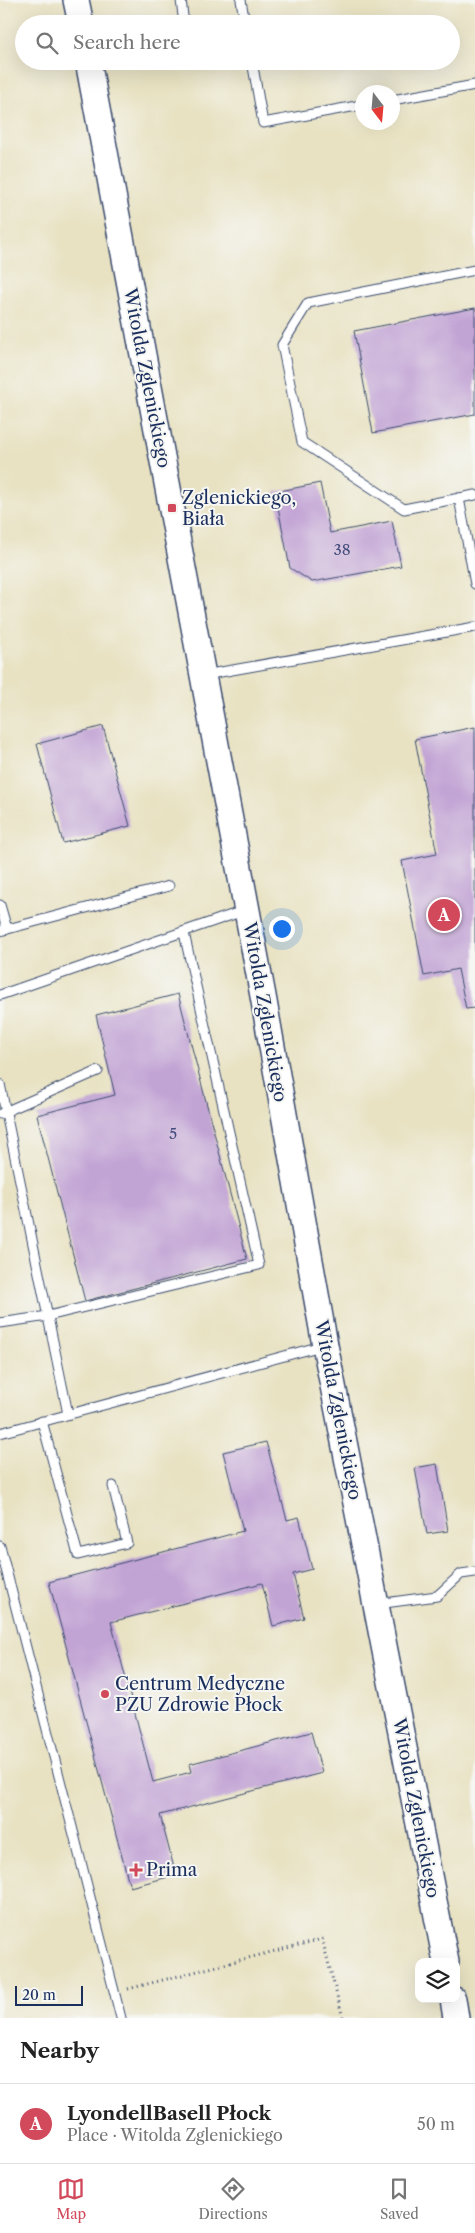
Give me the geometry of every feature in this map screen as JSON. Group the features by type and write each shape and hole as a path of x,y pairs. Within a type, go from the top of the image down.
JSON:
{"street":[{"path":"76,0 79,15"},
{"name":"Witolda Zglenickiego","path":"90,70 325,1345 445,1958"},
{"path":"454,2003 456,2018"}],"lane":[{"path":"181,0 183,15"},
{"path":"241,0 244,15"},
{"path":"254,70 263,123 355,106"},
{"path":"400,99 475,85"},
{"path":"475,270 308,303 282,345 302,442 404,509 475,495"},
{"path":"459,498 475,584"},
{"path":"202,675 475,627"},
{"path":"0,905 3,930 169,886"},
{"path":"0,995 246,910"},
{"path":"0,1323 48,1316 259,1265 184,933"},
{"path":"3,1113 98,1071"},
{"path":"0,1084 3,1113 68,1414"},
{"path":"0,1433 325,1345"},
{"path":"42,1421 78,1555 127,1543 113,1486"},
{"path":"0,1546 2,1565 121,2018"},
{"path":"377,1604 437,1596 461,1574 475,1572"}],"path":[{"path":"115,1992 322,1939 343,2018"}],"building":[{"path":"475,308 475,414 373,433 354,331"},
{"path":"320,483 330,533 392,521 401,566 312,582 290,568 275,492"},
{"path":"103,726 130,826 63,843 37,744"},
{"path":"475,727 475,1008 466,1009 458,969 424,976 402,861 437,854 415,739"},
{"path":"178,994 247,1259 85,1301 37,1115 115,1095 96,1015"},
{"name":"Centrum Medyczne PZU Zdrowie Płock","path":"266,1442 287,1520 299,1517 312,1569 293,1574 304,1618 273,1626 262,1583 111,1622 153,1782 191,1772 189,1764 311,1732 322,1773 160,1815 176,1875 130,1887 49,1582 243,1531 223,1452"},
{"path":"437,1464 448,1531 427,1534 415,1468"}],"place":[{"name":"Zglenickiego, Biała","path":"172,508"},
{"name":"LyondellBasell Płock","path":"444,915"},
{"name":"Centrum Medyczne PZU Zdrowie Płock","path":"105,1694"},
{"name":"Prima","path":"136,1870"}]}
